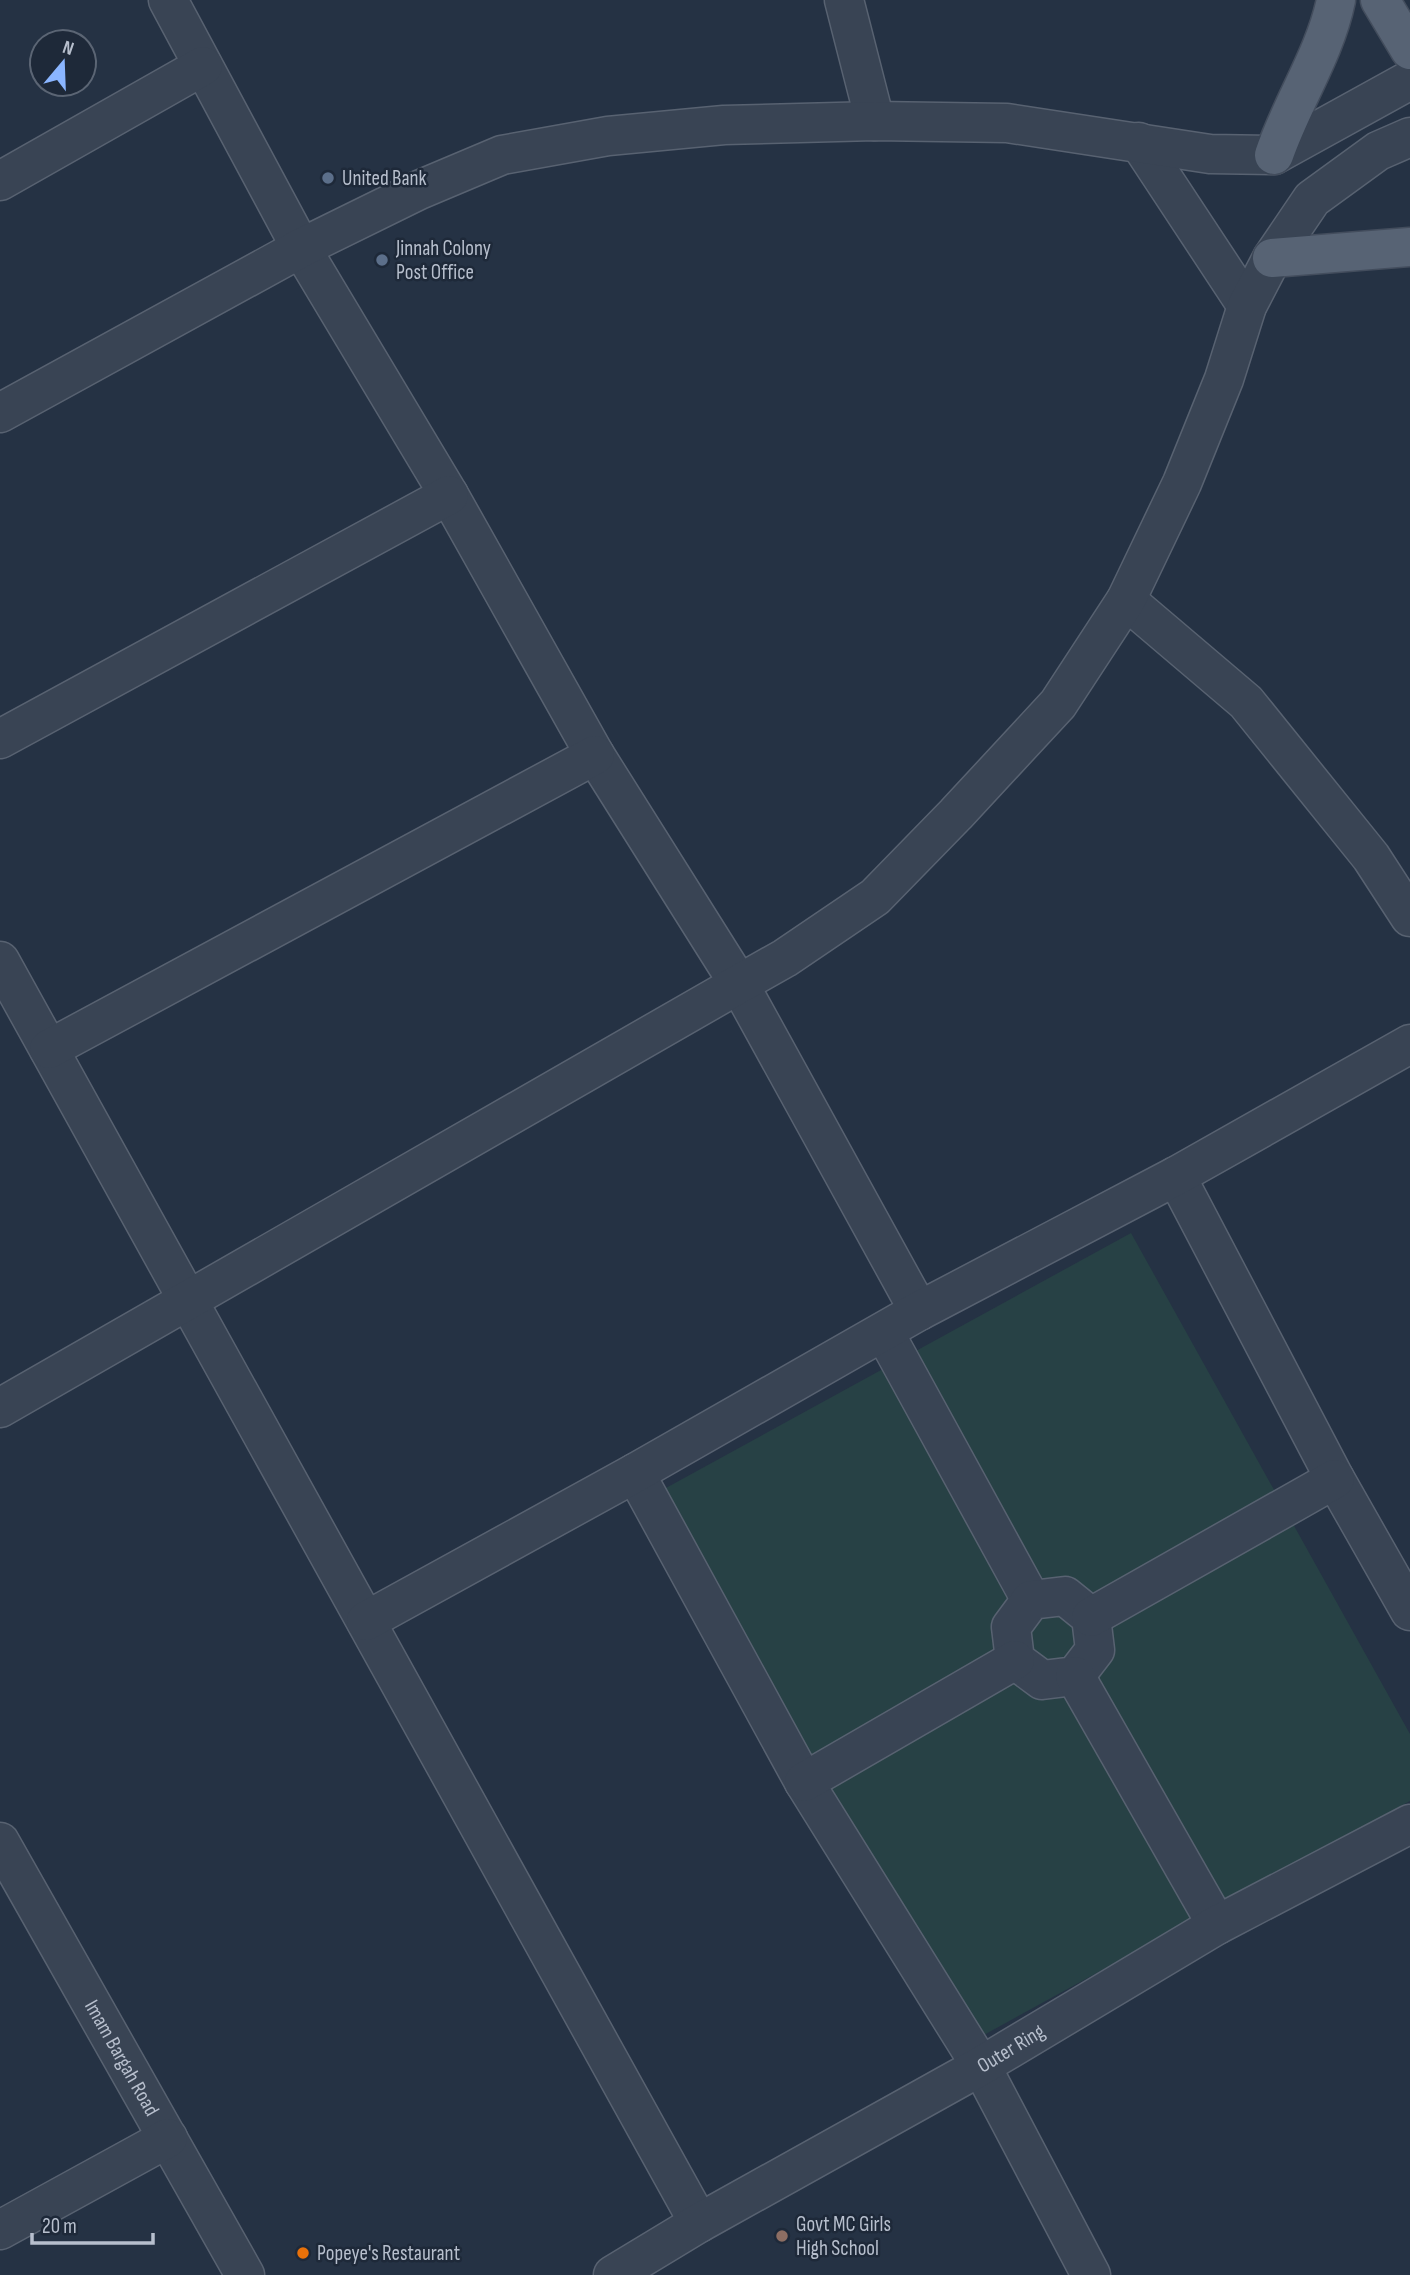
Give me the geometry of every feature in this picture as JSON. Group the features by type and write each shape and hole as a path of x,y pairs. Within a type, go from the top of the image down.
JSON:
{"main road":[{"path":"1274,155 1281,133 1331,25 1336,0"},
{"path":"1380,0 1410,50"},
{"path":"1272,258 1410,247"}],"street":[{"path":"168,0 301,248 449,495 595,755 739,984 919,1311"},
{"path":"844,0 875,121"},
{"path":"0,181 203,66"},
{"path":"0,413 301,248 419,190 502,155 608,136 724,125 875,121 1007,123 1210,154 1274,155 1410,80"},
{"path":"0,1408 785,958 876,897 1058,704 1126,600 1182,483 1224,379 1247,306 1272,258 1312,199 1378,152 1410,137"},
{"path":"1139,142 1247,306"},
{"path":"1274,155 1312,199"},
{"path":"0,738 449,495"},
{"path":"1126,600 1246,702 1371,857 1410,917"},
{"path":"49,1049 595,755"},
{"path":"0,961 699,2223"},
{"path":"366,1621 635,1473 919,1311 1176,1175 1410,1044"},
{"path":"1176,1175 1335,1479 1410,1611"},
{"path":"884,1332 1031,1601"},
{"path":"635,1473 804,1782 981,2066 1091,2275"},
{"path":"1091,1617 1335,1479"},
{"path":"1065,1597 1091,1617 1095,1650 1075,1676 1042,1680 1015,1660 1011,1627 1031,1601 1065,1597"},
{"path":"804,1782 1015,1660"},
{"path":"1075,1676 1217,1925"},
{"name":"Outer Ring","path":"613,2275 699,2223 981,2066 1217,1925 1410,1824"},
{"name":"Imam Bargah Road","path":"5,1862 168,2138 245,2275"},
{"path":"0,2230 168,2138"}],"green space":[{"path":"1131,1233 1410,1734 1410,1801 951,2053 644,1500"}],"place":[{"name":"United Bank","path":"328,178"},
{"name":"Jinnah Colony Post Office","path":"382,260"},
{"name":"Govt MC Girls High School","path":"782,2236"},
{"name":"Popeye's Restaurant","path":"303,2253"}]}
